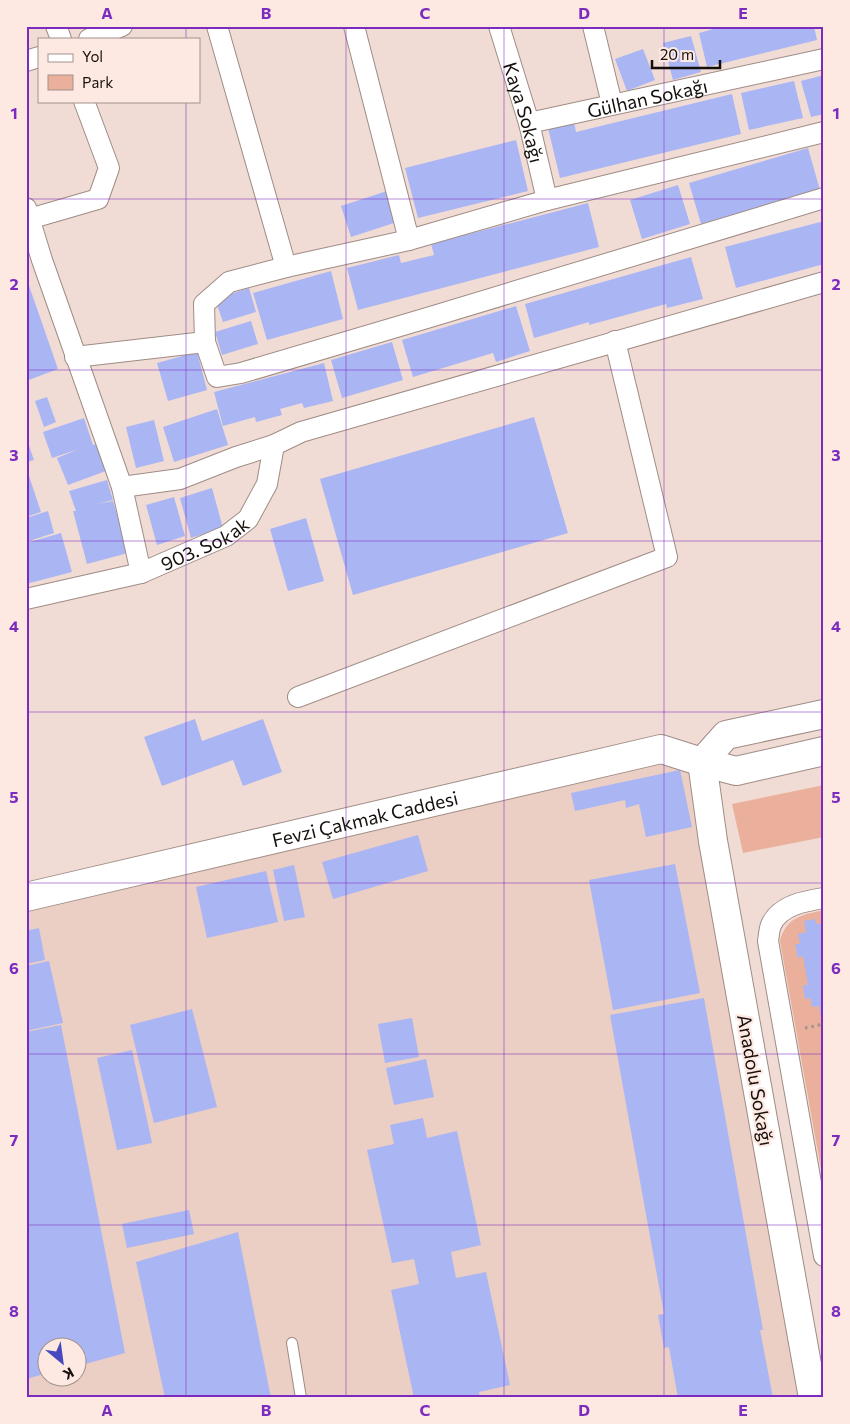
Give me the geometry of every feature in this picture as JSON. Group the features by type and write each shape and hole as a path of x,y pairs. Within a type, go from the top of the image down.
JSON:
{"street":[{"path":"56,26 61,38"},
{"path":"91,38 122,26"},
{"path":"216,26 286,267"},
{"path":"354,26 409,240"},
{"name":"Kaya Sokağı","path":"499,26 529,123 547,200"},
{"path":"593,26 612,104"},
{"path":"26,61 38,57"},
{"name":"Gülhan Sokağı","path":"529,123 824,59"},
{"path":"84,102 109,168 98,199 28,214 75,357 122,487 141,573"},
{"path":"824,132 547,200 409,240 286,267 229,282 204,304 205,342 217,377 241,373 824,198"},
{"path":"122,487 180,479 236,457 274,446 301,432 824,282"},
{"path":"298,697 668,558 615,341"},
{"path":"75,357 205,342"},
{"name":"903. Sokak","path":"26,599 141,573 226,536 248,520 267,484 274,446"},
{"path":"824,714 726,735 702,762 736,770 824,751"},
{"name":"Fevzi Çakmak Caddesi","path":"26,897 661,748 702,762"},
{"name":"Anadolu Sokağı","path":"702,762 713,841 813,1398"},
{"path":"824,898 800,902 784,910 771,924 768,941 824,1256"}],"lane":[{"path":"292,1343 301,1398"}],"shaded area":[{"path":"661,749 702,762 802,1398 26,1398 26,897"}],"green space":[{"path":"824,785 824,837 743,853 732,804"},
{"path":"824,910 824,1186 780,941 786,927 796,918"}],"building":[{"path":"724,26 814,26 817,40 707,67 699,33"},
{"path":"691,36 701,72 673,80 663,43"},
{"path":"643,49 655,80 627,91 615,59"},
{"path":"824,75 824,114 811,117 801,81"},
{"path":"794,81 803,118 749,130 741,93"},
{"path":"732,94 741,134 560,178 548,128 574,122 576,132"},
{"path":"516,140 528,191 418,218 405,168"},
{"path":"808,148 820,190 701,224 689,183"},
{"path":"678,185 690,224 642,239 630,200"},
{"path":"387,191 397,222 351,237 341,206"},
{"path":"588,203 599,247 358,310 347,268 399,255 401,263 434,255 431,244"},
{"path":"824,221 824,264 736,288 725,247"},
{"path":"691,257 703,299 667,308 666,304 589,325 589,322 534,338 525,304"},
{"path":"331,271 343,319 267,340 253,293"},
{"path":"26,277 58,369 26,381"},
{"path":"249,288 256,312 223,322 215,299"},
{"path":"516,306 530,351 496,362 493,353 413,377 402,340"},
{"path":"251,321 258,344 222,355 215,332"},
{"path":"392,342 403,380 342,398 331,360"},
{"path":"197,352 207,390 168,401 157,363"},
{"path":"324,363 333,401 304,408 302,403 280,409 282,415 256,422 255,417 223,426 214,392"},
{"path":"47,397 56,422 44,427 35,401"},
{"path":"217,409 228,445 174,462 163,427"},
{"path":"534,417 568,533 353,595 320,479"},
{"path":"84,418 93,445 96,444 106,471 68,485 57,458 79,449 52,458 43,432"},
{"path":"154,420 164,461 136,468 126,427"},
{"path":"26,437 34,460 26,462"},
{"path":"26,467 41,512 26,517"},
{"path":"107,480 113,500 97,504 113,501 128,553 87,564 73,511 76,511 69,491"},
{"path":"212,488 223,528 191,538 180,498"},
{"path":"174,497 185,536 157,545 146,505"},
{"path":"48,511 54,533 26,542 26,518"},
{"path":"306,518 324,581 288,591 270,529"},
{"path":"61,533 72,572 26,584 26,543"},
{"path":"195,719 202,741 263,719 282,772 243,786 233,760 162,786 144,737"},
{"path":"680,770 692,827 646,837 639,804 626,808 625,800 575,811 571,793"},
{"path":"418,835 428,871 333,899 322,862"},
{"path":"675,864 700,993 613,1010 589,880"},
{"path":"294,865 305,917 284,921 273,870"},
{"path":"266,871 278,922 207,938 196,887"},
{"path":"815,919 816,924 824,923 824,1018 821,1018 819,1006 812,1007 810,998 805,999 803,985 808,985 803,956 798,958 795,944 800,944 798,934 806,932 804,921"},
{"path":"39,928 45,960 26,964 26,931"},
{"path":"49,961 63,1023 26,1031 26,966"},
{"path":"704,998 763,1330 760,1330 773,1398 678,1398 669,1347 664,1348 658,1315 664,1314 610,1015"},
{"path":"192,1009 217,1107 154,1123 130,1025"},
{"path":"412,1018 419,1057 385,1063 378,1024"},
{"path":"61,1025 125,1353 88,1363 88,1336 38,1336 38,1376 26,1379 26,1032"},
{"path":"132,1050 152,1143 117,1150 97,1058"},
{"path":"426,1059 434,1097 394,1105 386,1068"},
{"path":"423,1118 427,1138 457,1131 481,1245 451,1252 456,1278 486,1272 510,1385 479,1392 480,1398 414,1398 391,1290 419,1284 414,1259 392,1263 367,1150 394,1144 390,1125"},
{"path":"189,1210 194,1234 127,1248 122,1224"},
{"path":"238,1232 271,1398 165,1398 136,1262"}]}
